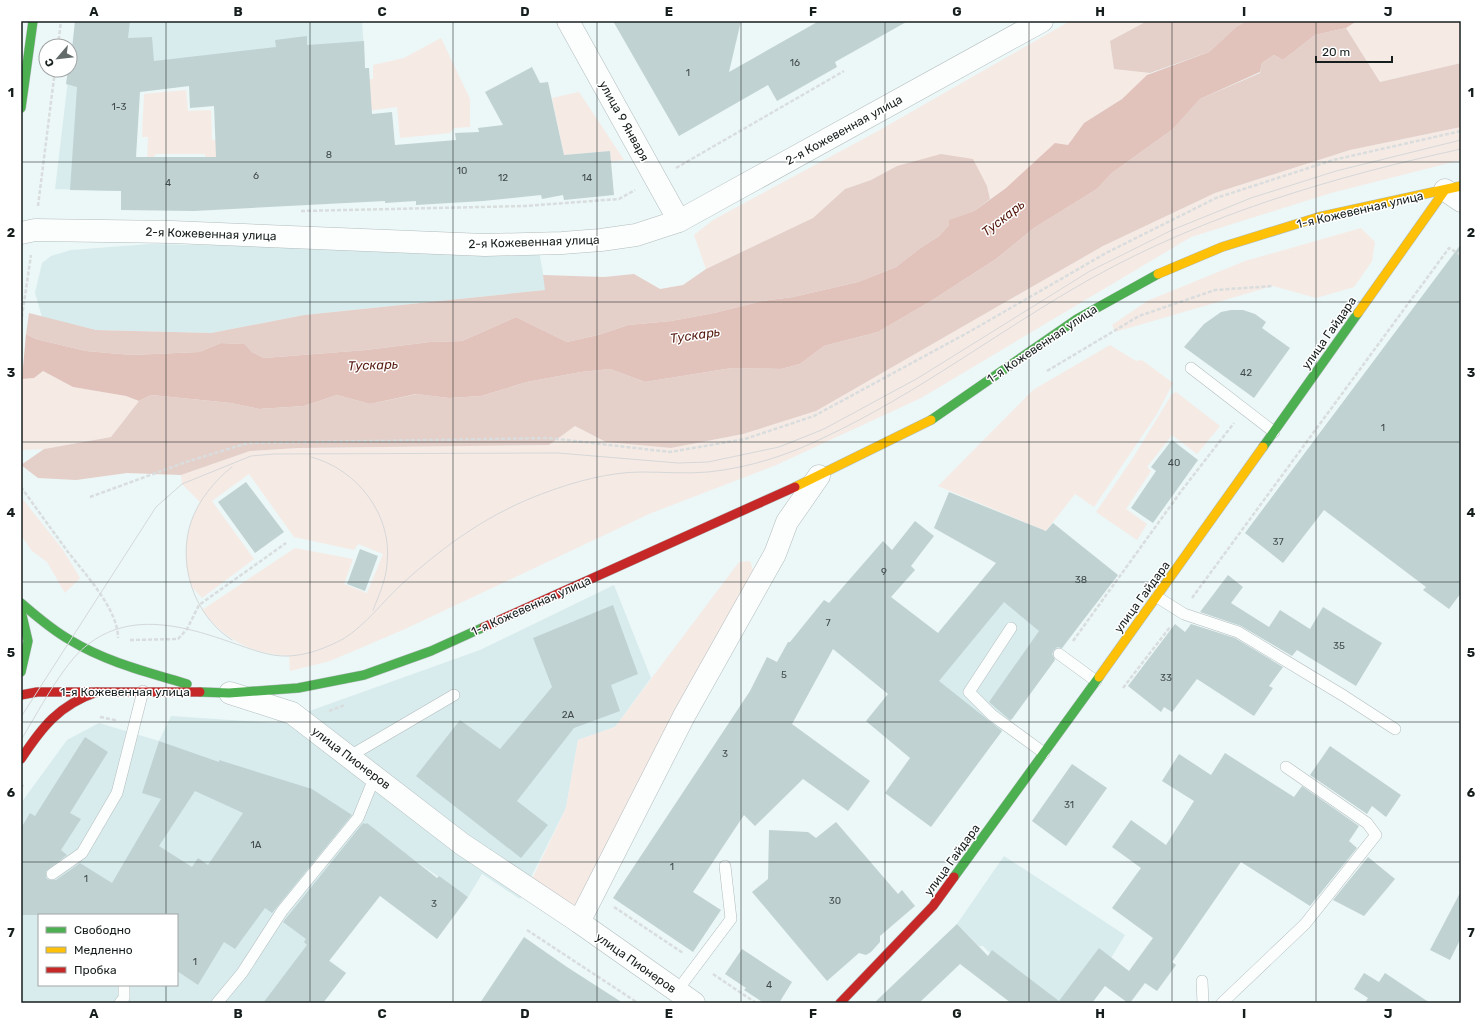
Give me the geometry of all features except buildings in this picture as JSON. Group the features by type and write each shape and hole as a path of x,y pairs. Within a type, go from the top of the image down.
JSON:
{"main road":[{"path":"21,108 33,21"},
{"name":"улица Гайдара","path":"840,1003 933,906 1157,597 1274,432 1456,192"},
{"name":"1-я Кожевенная улица","path":"21,694 37,692 103,691 230,693 298,688 364,675 431,651 819,476 924,425 1077,319 1161,272 1222,247 1319,217 1456,192"},
{"name":"1-я Кожевенная улица","path":"21,602 39,619 70,641 102,656 132,668 198,688 230,693"},
{"path":"21,611 28,641 21,672"},
{"path":"21,759 41,731 62,708 80,696 103,691"}],"street":[{"name":"улица 9 Января","path":"568,21 679,221"},
{"name":"2-я Кожевенная улица","path":"28,231 172,232 493,245 562,243 601,240 636,235 679,221 1042,21"},
{"name":"1-я Кожевенная улица","path":"579,922 684,716 775,554 787,522 819,476"},
{"name":"улица Пионеров","path":"230,693 292,713 350,756 462,844 579,922 685,997"}],"lane":[{"path":"1191,368 1274,432"},
{"path":"1157,597 1184,614 1238,632 1344,696 1396,730"},
{"path":"1011,628 969,692 992,715 1044,753"},
{"path":"1060,655 1096,681"},
{"path":"52,874 82,853 117,793 143,691"},
{"path":"350,756 454,695"},
{"path":"1222,1003 1305,924 1376,835 1367,823 1286,767"},
{"path":"217,1003 242,973 282,911 358,818 375,776"},
{"path":"685,997 698,963 731,919 725,866"},
{"path":"1202,981 1203,1003"},
{"path":"120,1003 124,998 124,986"}],"path":[{"path":"59,38 61,21"},
{"path":"293,212 525,206 619,199 656,180 844,70"},
{"path":"21,323 28,231 54,78"},
{"path":"90,497 186,462 248,443 548,438 670,452 745,439 814,416 969,332 1106,253 1216,198 1333,160 1461,131"},
{"path":"1060,655 1182,490 1245,410"},
{"path":"118,641 178,639 188,629 199,605 286,543"},
{"path":"593,893 756,1003"},
{"path":"527,930 638,1003"}],"shaded area":[{"path":"75,21 362,21 365,64 308,69 308,73 151,90 140,84 121,191 55,189 68,78 78,78 78,38 73,38"},
{"path":"1070,21 1147,21 1110,41 1114,69 1150,73 1122,99 1084,123 1068,145 990,199 987,186 897,166 871,180 845,189 813,218 706,269 694,235 713,220 878,131"},
{"path":"1147,21 1247,21 1237,26 1209,52 1150,73 1114,69 1110,41"},
{"path":"1357,21 1461,21 1461,63 1380,82 1346,28"},
{"path":"1346,28 1380,82 1461,63 1461,127 1350,150 1215,193 1103,246 816,411 743,434 671,448 606,442 575,426 549,445 298,448 250,451 181,475 127,473 76,480 38,478 21,465 44,449 111,437 139,401 151,395 231,403 259,409 304,406 337,395 370,404 417,394 449,398 481,396 527,382 581,372 610,369 645,382 732,368 781,369 800,364 824,346 878,332 931,301 996,259 1034,228 1097,189 1112,173 1173,129 1200,99 1260,73 1262,63 1274,55 1283,60 1315,35"},
{"path":"441,38 470,99 470,127 454,128 450,133 400,138 397,107 367,111 340,81 373,79 373,65 404,58"},
{"path":"186,90 188,111 211,110 212,140 219,141 222,205 206,205 205,154 155,154 154,167 147,166 148,137 142,137 144,94"},
{"path":"579,92 624,160 611,161 610,151 564,155 552,98"},
{"path":"1461,127 1461,160 1331,193 1191,237 921,398 774,466 649,514 405,629 330,661 290,671 289,656 263,652 240,644 220,630 202,610 295,548 353,559 344,584 367,593 383,554 358,544 354,550 294,537 249,474 212,501 254,559 202,598 191,586 186,565 186,544 191,522 200,502 182,484 181,475 250,451 298,448 549,445 575,426 606,442 671,448 743,434 816,411 1103,246 1215,193 1350,150"},
{"path":"941,154 973,159 987,186 990,199 974,211 950,220 949,225 939,236 896,267 858,282 793,297 762,301 714,313 671,321 628,325 598,335 567,342 516,317 462,341 430,342 366,350 264,358 252,352 243,344 221,343 199,352 132,355 86,351 36,339 26,334 29,313 96,330 211,333 304,315 545,290 543,275 604,277 634,274 660,289 683,285 706,269 813,218 845,189 871,180 897,166"},
{"path":"1361,228 1375,242 1372,261 1354,287 1316,298 1273,286 1115,332 1112,325 1147,301 1245,261"},
{"path":"150,244 539,251 546,290 304,315 211,333 96,330 42,317 35,293 42,263 51,256 71,250"},
{"path":"1110,345 1136,361 1142,360 1173,383 1157,414 1094,507 1075,494 1046,531 938,486 1033,390"},
{"path":"43,371 73,387 126,396 139,401 111,437 44,449 21,450 22,379 34,378"},
{"path":"1176,392 1220,426 1197,454 1172,435 1147,467 1151,471 1126,509 1147,524 1137,540 1096,512 1133,458 1172,394"},
{"path":"21,497 63,550 80,578 65,593 47,562 32,551 21,535"},
{"path":"1006,552 1081,622 1014,716 995,740 887,694"},
{"path":"750,561 753,570 575,910 532,879 566,808 578,740 615,727 739,562"},
{"path":"614,585 651,678 615,727 578,740 566,808 520,899 482,874 468,897 407,855 329,960 346,973 323,1003 21,1003 21,803 67,740 99,723 159,741 171,716 276,723 480,650"},
{"path":"1004,856 1125,935 1111,958 1092,1003 1041,1003 974,974 990,953 983,946 979,946 957,924"}],"water":[{"name":"Тускарь","path":"1247,21 1357,21 1346,28 1315,35 1283,60 1274,55 1262,63 1260,72 1200,99 1173,129 1112,173 1097,189 1034,228 996,259 931,301 878,332 824,346 800,364 781,369 732,368 645,382 610,369 581,372 527,382 481,396 449,398 416,394 370,404 337,395 304,406 259,409 231,403 151,395 139,401 126,396 73,387 43,371 34,378 22,379 26,334 36,339 86,351 132,355 199,352 221,343 244,344 252,352 264,358 366,350 430,342 462,341 516,317 567,342 598,335 628,325 671,321 714,313 762,301 793,297 858,282 896,267 939,236 949,225 949,220 974,211 1006,188 1055,143 1068,145 1084,123 1122,99 1147,75 1209,52 1237,26"}],"tram line":[{"path":"21,717 156,507 182,484 251,456 274,454 558,453 678,463 708,462 779,447 824,429 918,378 1090,271 1172,230 1251,198 1336,171 1461,140"},
{"path":"21,740 68,665 86,646 103,635 121,628 139,625 158,625 196,631 254,650 282,656 303,654 323,648 343,639 359,627 403,583 453,542 488,519 526,500 570,484 606,475 630,472 708,472 753,464 797,450 860,420 894,401 1025,318 1092,278 1136,255 1180,235 1226,216 1318,185 1461,149"},
{"path":"311,457 328,463 357,483 378,512 384,528 387,546 387,564 384,582 373,610"},
{"path":"232,467 219,478 198,506 191,522 187,538 186,555 192,588 199,603 219,630 232,640"}],"traffic: fast":[{"path":"21,108 33,21"},
{"path":"931,420 1077,319 1158,274"},
{"path":"1263,447 1358,313"},
{"path":"21,603 38,618 63,636 84,648 127,666 187,684"},
{"path":"21,611 28,641 21,672"},
{"path":"200,692 229,693 298,688 364,675 431,651 484,627"},
{"path":"954,877 1099,677"}],"traffic: slow":[{"path":"1158,274 1222,247 1319,217 1461,186"},
{"path":"1358,313 1445,190"},
{"path":"795,487 931,420"},
{"path":"1099,677 1263,447"}],"traffic: jam":[{"path":"484,627 795,487"},
{"path":"21,695 37,692 200,692"},
{"path":"21,759 44,727 62,710 72,703 97,692"},
{"path":"840,1003 933,906 954,877"}]}
